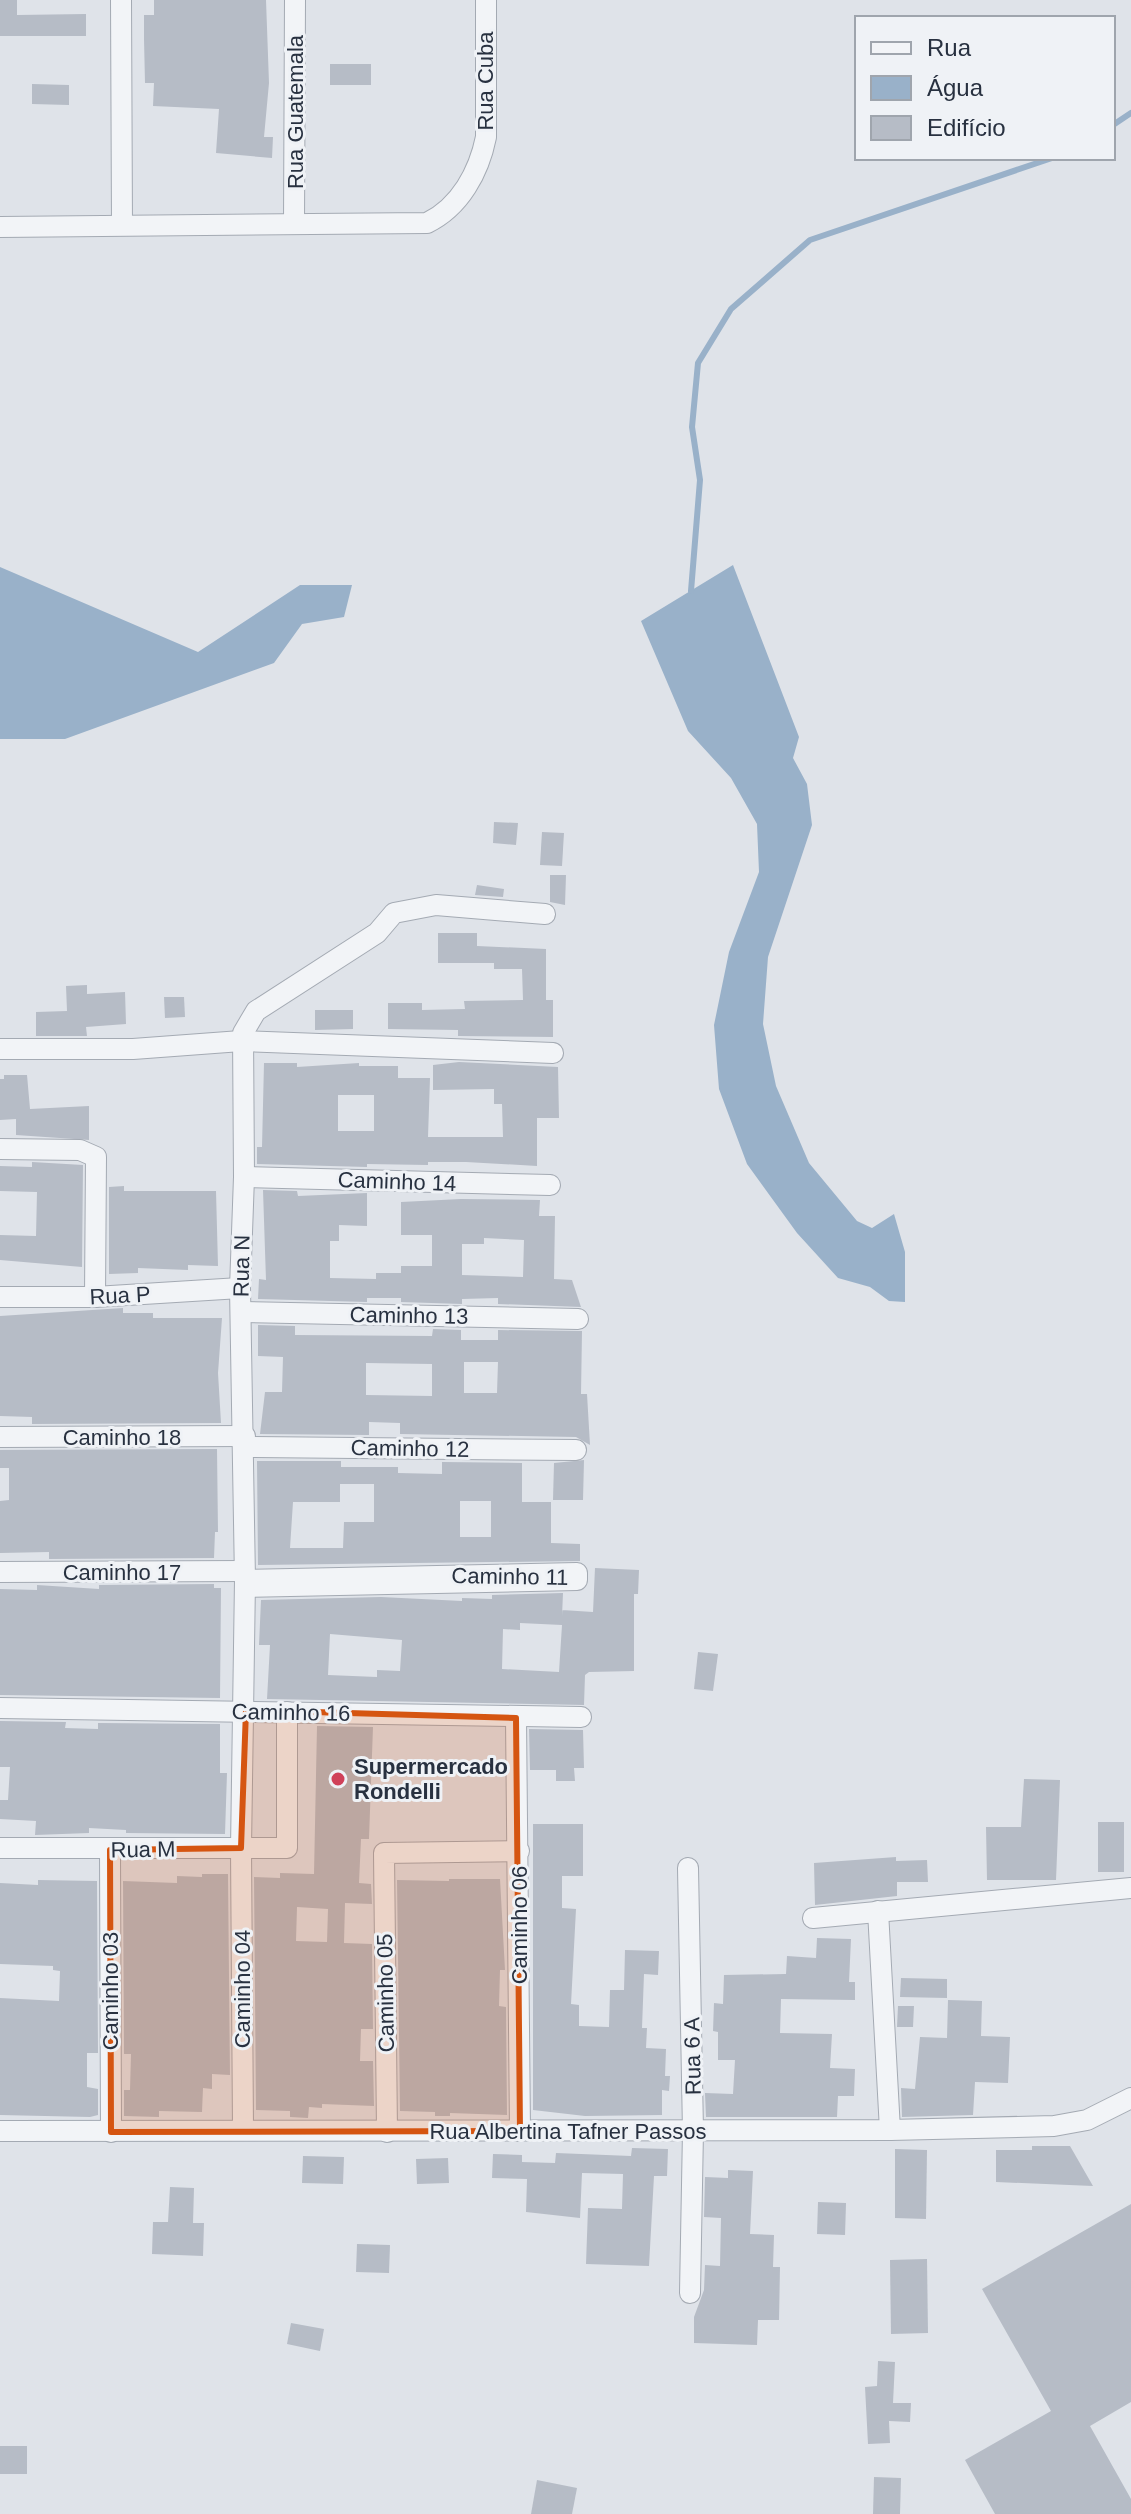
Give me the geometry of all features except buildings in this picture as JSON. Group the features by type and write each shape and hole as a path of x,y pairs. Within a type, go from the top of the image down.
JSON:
{"street":[{"path":"121,0 122,225"},
{"name":"Rua Guatemala","path":"294,223 295,0"},
{"name":"Rua Cuba","path":"294,223 417,225 438,218 454,201 471,181 486,137 486,0"},
{"path":"0,227 294,223"},
{"path":"241,1041 245,1025 256,1011 377,933 394,913 436,905 545,914"},
{"path":"0,1049 133,1049 241,1041 553,1053"},
{"name":"Rua N","path":"241,1041 244,1177 240,1288 245,1441 246,1710 241,1848"},
{"path":"0,1149 80,1150 96,1157 95,1297"},
{"name":"Caminho 14","path":"244,1177 550,1185"},
{"name":"Rua P","path":"0,1297 95,1297 240,1288"},
{"name":"Caminho 13","path":"241,1312 578,1319"},
{"name":"Caminho 18","path":"0,1437 245,1441"},
{"name":"Caminho 12","path":"245,1441 576,1450"},
{"name":"Caminho 17","path":"0,1572 245,1576"},
{"name":"Caminho 11","path":"577,1573 577,1580 246,1587 245,1576 577,1573"},
{"name":"Caminho 16","path":"0,1708 581,1717"},
{"name":"Rua M","path":"0,1848 287,1848 287,1712"},
{"name":"Caminho 06","path":"516,1718 520,2131"},
{"name":"Caminho 04","path":"241,1848 243,2130"},
{"name":"Caminho 03","path":"110,1850 111,2132"},
{"name":"Caminho 05","path":"387,2132 384,1853 519,1851"},
{"name":"Rua 6 A","path":"688,1868 693,2131 690,2293"},
{"path":"813,1918 1131,1888"},
{"path":"878,1911 890,2130"},
{"name":"Rua Albertina Tafner Passos","path":"0,2131 693,2131 1054,2126 1087,2120 1131,2098"}],"highlighted area":[{"path":"246,1710 516,1718 520,2131 111,2132 110,1850 241,1848"}],"water":[{"path":"733,565 799,737 793,758 807,784 812,825 768,957 763,1024 776,1086 809,1163 857,1221 872,1228 894,1214 905,1252 905,1302 889,1301 870,1287 838,1278 797,1233 747,1164 719,1089 714,1025 729,952 759,872 757,824 731,778 688,731 641,621"},
{"path":"0,567 198,652 300,585 352,585 344,617 302,624 274,663 65,739 0,739"}],"waterway":[{"path":"1115,124 1131,113"},
{"path":"691,591 700,480 692,427 698,363 731,309 810,240 1046,160"}],"place":[{"name":"Supermercado Rondelli","path":"338,1779"}]}
